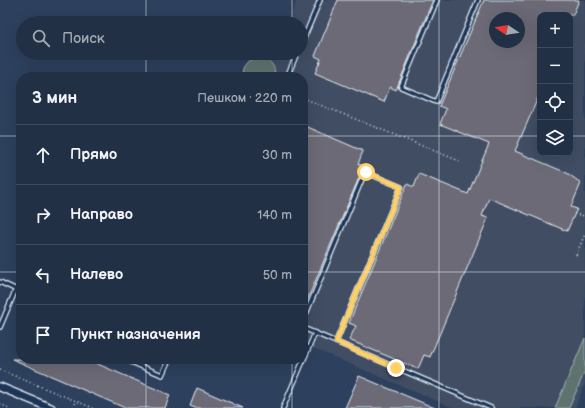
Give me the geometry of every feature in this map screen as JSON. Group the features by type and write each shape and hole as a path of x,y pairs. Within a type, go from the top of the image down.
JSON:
{"street":[{"path":"0,387 51,408"}],"lane":[{"path":"308,28 320,0"},
{"path":"437,0 401,87 436,102 478,0"},
{"path":"289,72 295,60"},
{"path":"308,309 366,172 401,187 336,342"},
{"path":"0,282 16,290 0,326"},
{"path":"308,330 480,406 491,408"},
{"path":"308,349 315,333"},
{"path":"136,364 162,375 167,364"},
{"path":"283,408 302,364"}],"path":[{"path":"308,100 462,162"},
{"path":"574,214 585,216"},
{"path":"576,255 585,234"},
{"path":"0,370 93,408"},
{"path":"74,408 76,401"},
{"path":"0,404 9,408"}],"shaded area":[{"path":"297,0 585,0 585,384 575,408 454,408 308,346 308,72 266,72 271,60 308,60 308,16 290,16"}],"green space":[{"path":"267,60 272,64 275,72 242,72 244,66 249,61"},
{"path":"585,338 585,371 569,408 555,408"}],"building":[{"path":"338,0 433,0 396,90 390,87 384,102 315,73 321,59 315,56"},
{"path":"484,0 579,0 573,15 573,12 537,12 537,100 515,151 567,173 581,183 571,207 577,209 567,231 489,198 482,216 488,218 430,357 424,355 418,369 349,340 356,326 349,323 407,184 414,187 419,174 468,194 489,144 440,124 446,109 439,106"},
{"path":"308,127 363,151 358,164 364,166 308,298"},
{"path":"24,364 98,364 170,395 165,408 125,408"},
{"path":"359,376 435,408 345,408"},
{"path":"197,388 243,408 195,408 190,406"}],"route":[{"path":"366,172 401,187 336,342 396,368"}]}
